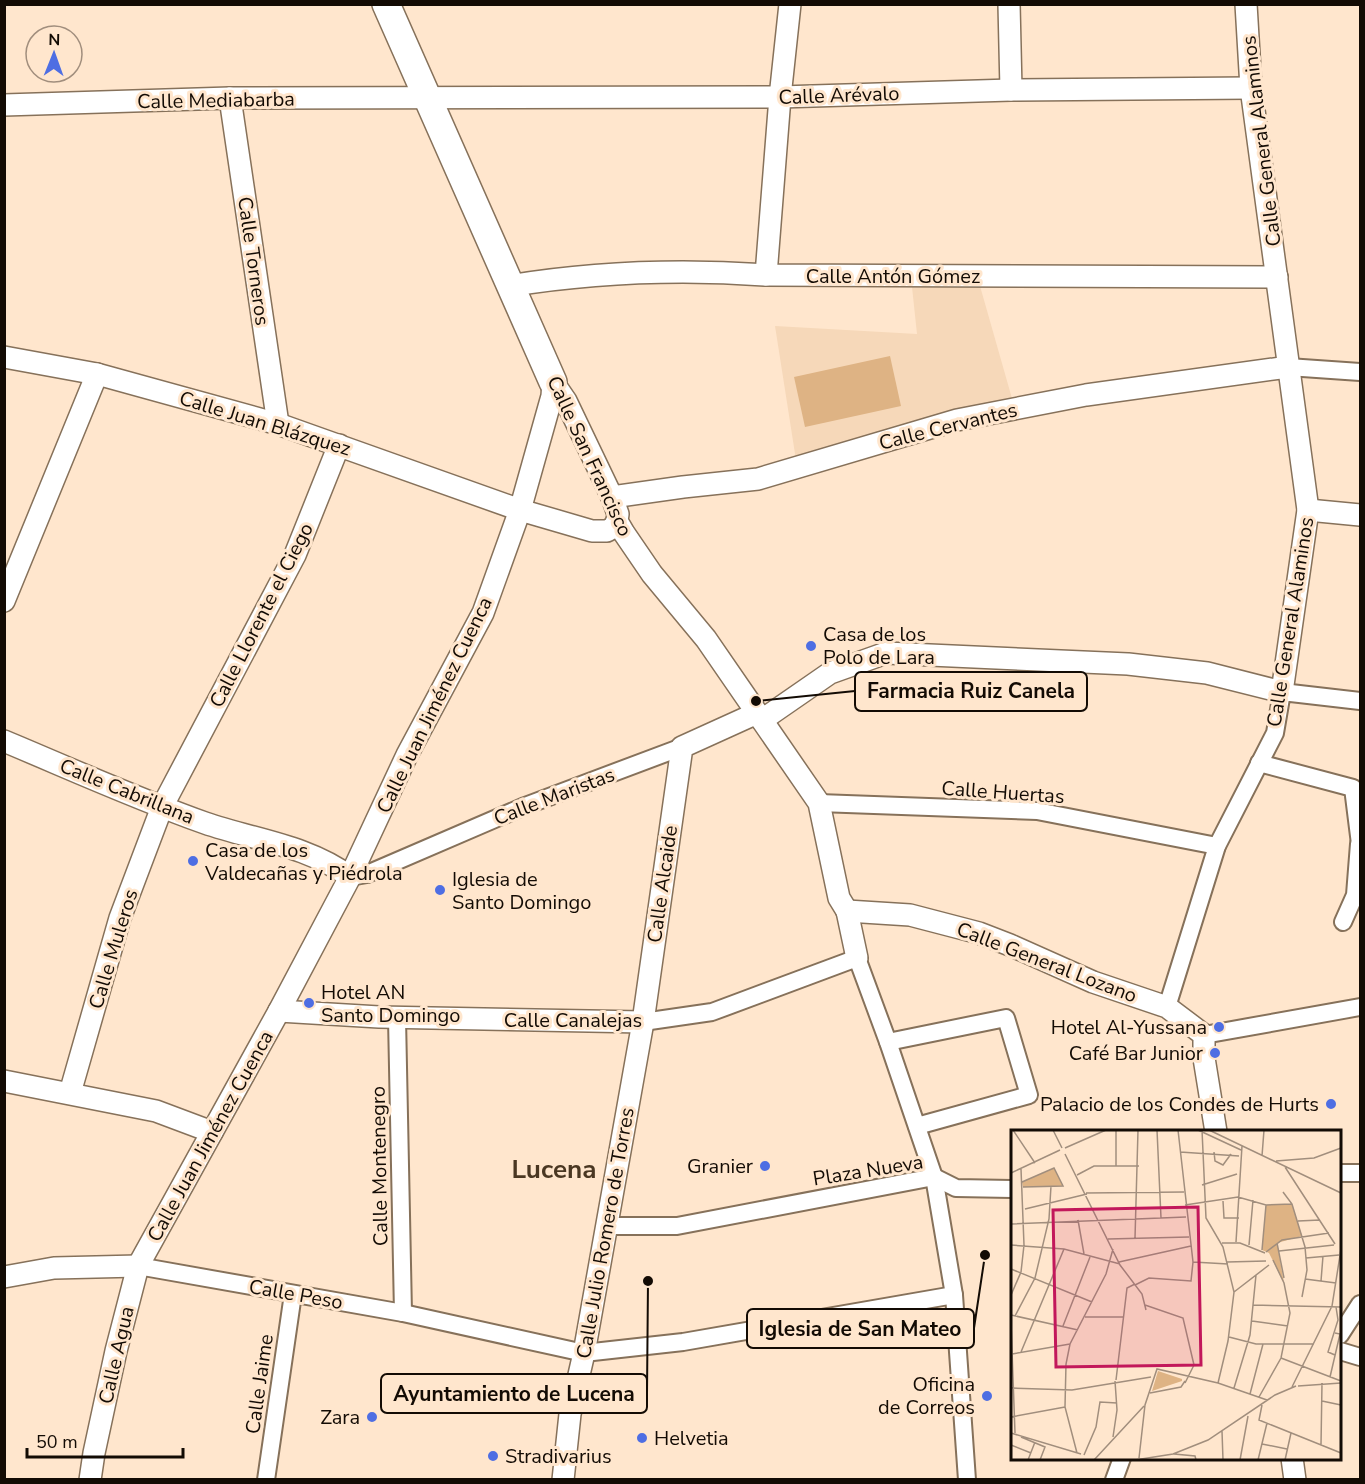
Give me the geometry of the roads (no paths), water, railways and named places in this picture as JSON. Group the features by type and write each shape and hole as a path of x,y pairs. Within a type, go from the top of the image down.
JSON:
{"street":[{"name":"Calle San Francisco","path":"386,4 553,382 566,401 612,497 618,514 617,521 652,574 706,639 819,803 839,898 848,911 857,958"},
{"path":"766,275 790,4"},
{"path":"1009,4 1011,90"},
{"name":"Calle General Alaminos","path":"1167,1007 1217,846 1275,733 1308,510 1251,88 1246,4"},
{"name":"Calle Arévalo","path":"428,97 780,97 1011,90 1251,88"},
{"name":"Calle Mediabarba","path":"4,105 230,98 428,97"},
{"name":"Calle Torneros","path":"230,98 278,424"},
{"name":"Calle Antón Gómez","path":"510,286 570,276 709,271 766,275 1277,277"},
{"name":"Calle Juan Blázquez","path":"4,357 97,374 278,424 520,510 592,531 607,531 614,527 617,521"},
{"path":"1288,367 1360,372"},
{"name":"Calle Cervantes","path":"612,497 758,479 957,420 1062,400 1288,367"},
{"path":"4,601 97,374"},
{"name":"Calle Juan Jiménez Cuenca","path":"138,1266 350,877 407,755 483,613 520,510 552,396 553,382"},
{"name":"Calle Llorente el Ciego","path":"162,807 296,555 339,445"},
{"path":"1308,510 1360,515"},
{"name":"Calle Maristas","path":"350,877 367,874 525,806 759,717 830,673 886,653 1128,664 1207,673 1282,692"},
{"path":"1282,692 1360,701"},
{"name":"Calle Cabrillana","path":"4,741 207,824 299,850 336,867 350,877"},
{"name":"Calle Alcaide","path":"643,1022 682,747"},
{"path":"1259,763 1353,788 1360,844 1355,895 1343,922"},
{"name":"Calle Huertas","path":"819,803 1037,812 1217,846"},
{"name":"Calle Muleros","path":"70,1093 120,918 162,807"},
{"name":"Calle General Lozano","path":"848,911 910,915 979,933 1093,982 1167,1007 1204,1035"},
{"path":"857,958 934,1177 956,1188 1011,1189"},
{"name":"Calle Canalejas","path":"279,1011 397,1018 643,1022 712,1012 857,958"},
{"path":"1216,1130 1204,1058 1204,1035 1360,1007"},
{"name":"Calle Montenegro","path":"397,1018 404,1313"},
{"path":"888,1042 1006,1018 1029,1095 917,1126"},
{"name":"Calle Julio Romero de Torres","path":"563,1479 570,1414 584,1353 643,1022"},
{"path":"4,1082 156,1111 212,1132"},
{"path":"1341,1173 1360,1173"},
{"name":"Plaza Nueva","path":"607,1226 677,1226 934,1177 954,1295 967,1479"},
{"name":"Calle Peso","path":"4,1276 54,1268 138,1266 404,1313 584,1353"},
{"name":"Calle Agua","path":"90,1479 114,1362 138,1266"},
{"name":"Calle Jaime","path":"266,1479 292,1294"},
{"path":"584,1353 683,1342 954,1295"},
{"path":"1341,1333 1360,1304"},
{"path":"1341,1351 1360,1357"},
{"path":"1114,1479 1121,1460"},
{"path":"1292,1460 1295,1479"}],"place":[{"name":"Casa de los Polo de Lara","path":"811,646"},
{"name":"Farmacia Ruiz Canela","path":"756,701"},
{"name":"Casa de los Valdecañas y Piédrola","path":"193,861"},
{"name":"Iglesia de Santo Domingo","path":"440,890"},
{"name":"Hotel AN Santo Domingo","path":"309,1003"},
{"name":"Hotel Al-Yussana","path":"1219,1027"},
{"name":"Café Bar Junior","path":"1215,1053"},
{"name":"Palacio de los Condes de Hurts","path":"1331,1104"},
{"name":"Granier","path":"765,1166"},
{"name":"Iglesia de San Mateo","path":"985,1255"},
{"name":"Ayuntamiento de Lucena","path":"648,1281"},
{"name":"Oficina de Correos","path":"987,1396"},
{"name":"Zara","path":"372,1417"},
{"name":"Helvetia","path":"642,1438"},
{"name":"Stradivarius","path":"493,1456"}],"district":[{"name":"Lucena","path":"554,1169"}]}
